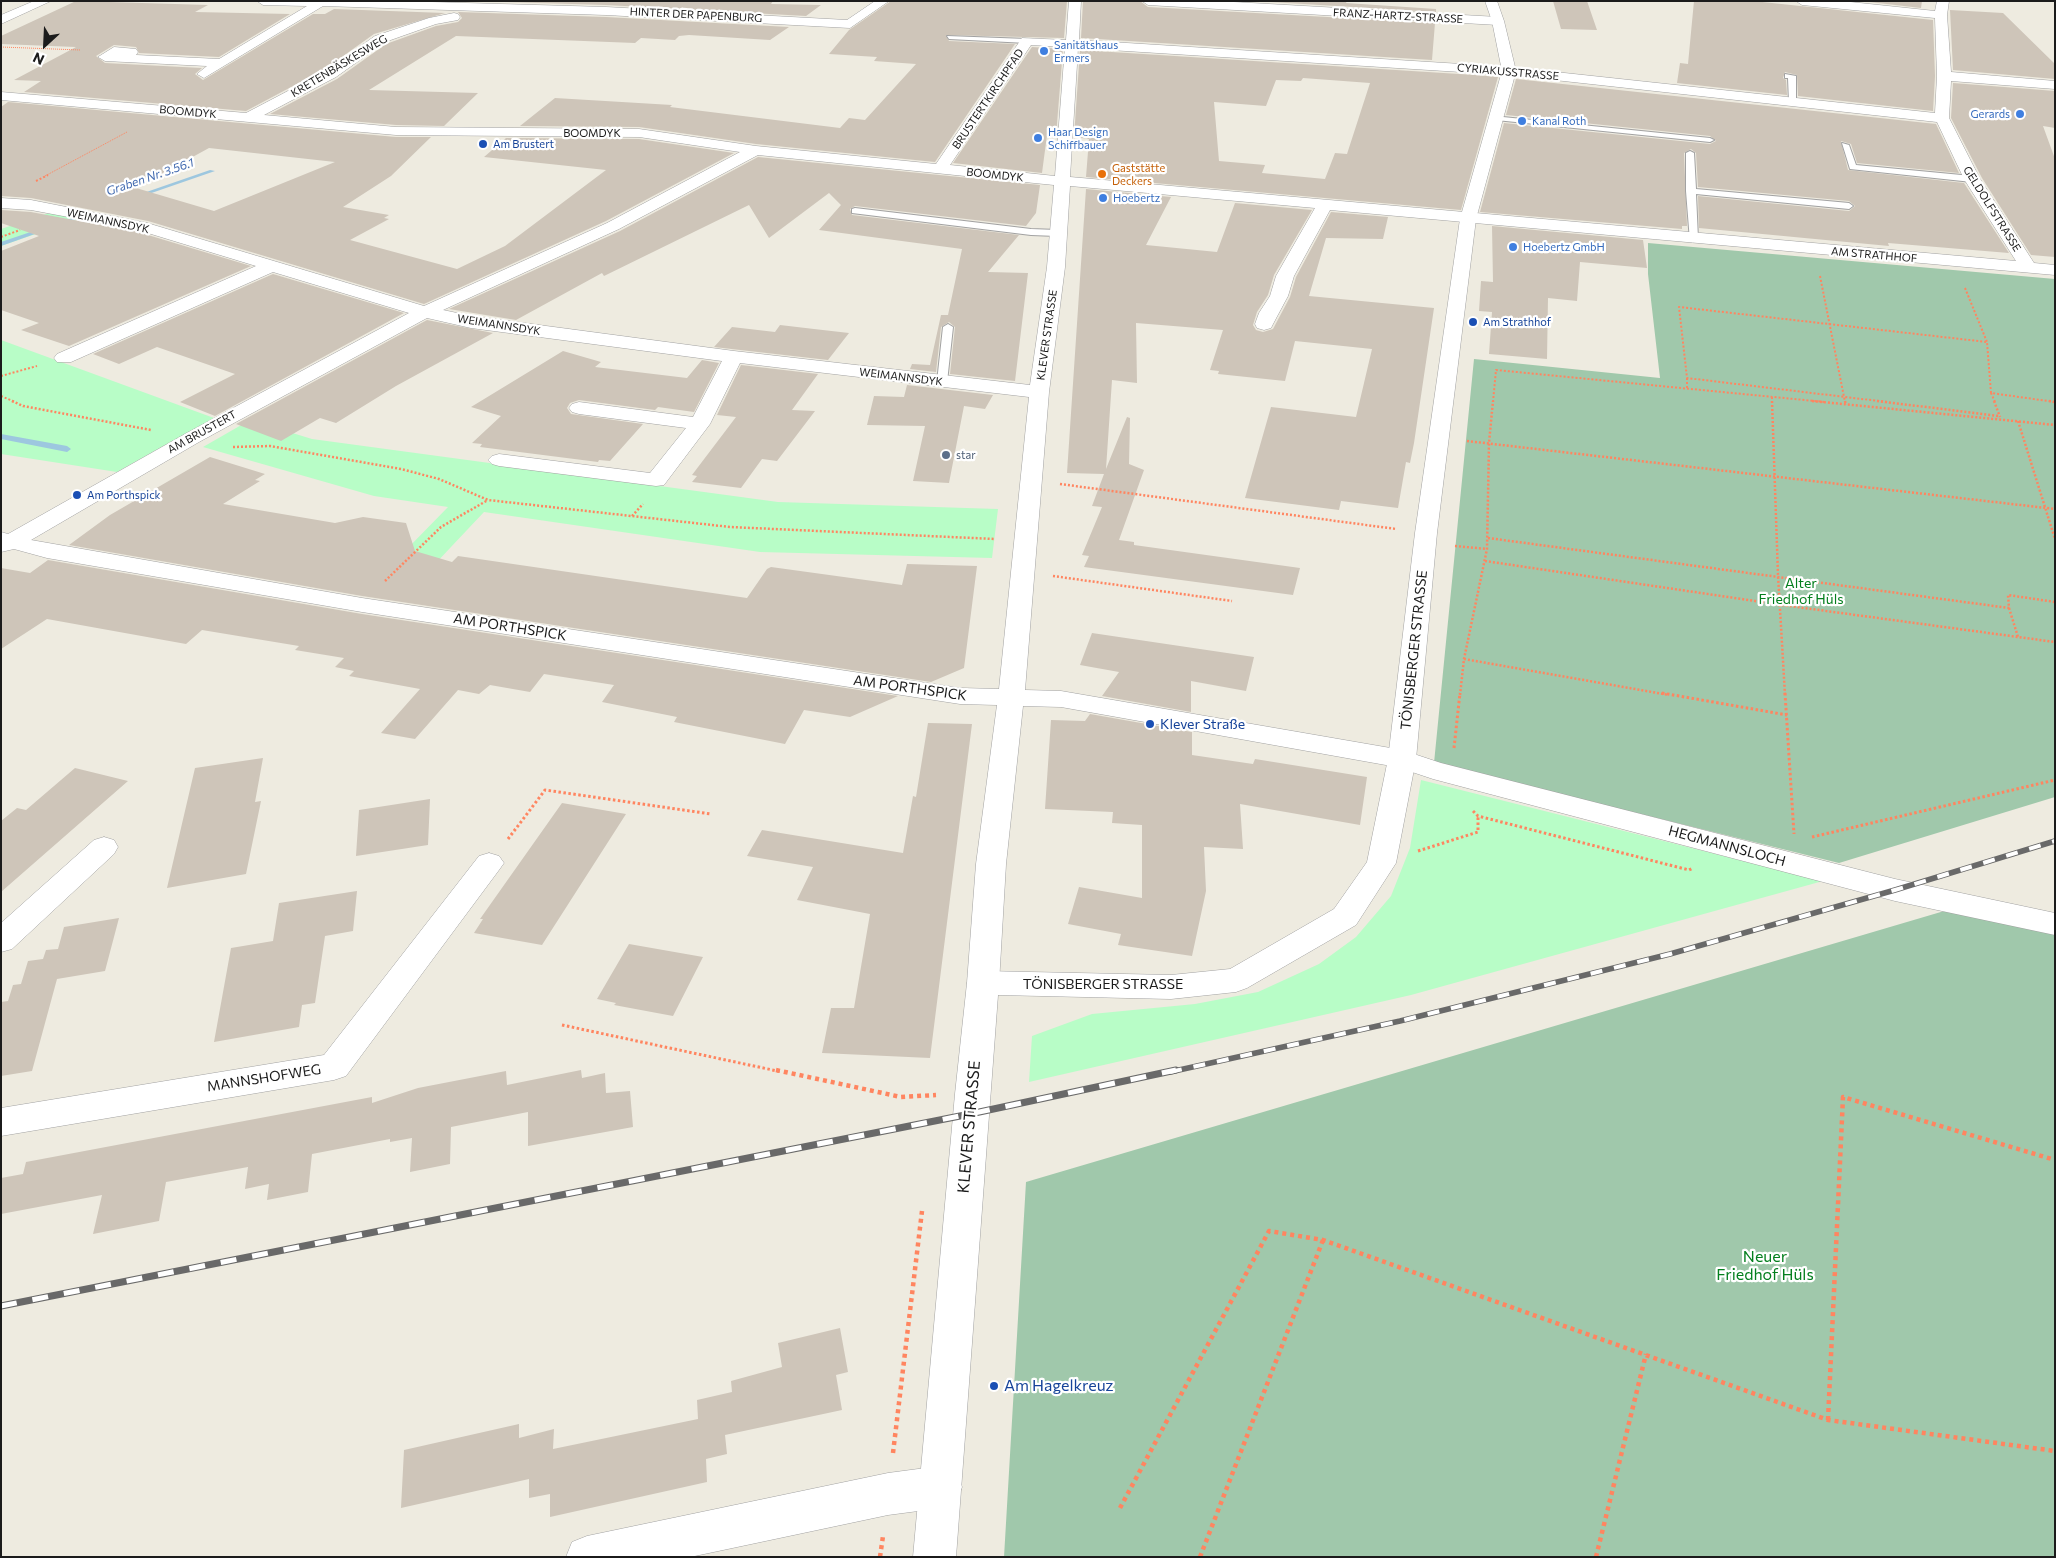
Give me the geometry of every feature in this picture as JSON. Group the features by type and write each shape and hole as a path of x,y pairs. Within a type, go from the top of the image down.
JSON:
{"street":[{"path":"1,20 44,1"},
{"name":"HINTER DER PAPENBURG","path":"263,1 319,4 441,5 850,24 883,1"},
{"name":"KLEVER STRASSE","path":"934,1557 972,1094 983,983 991,864 1011,698 1039,392 1056,266 1075,1"},
{"name":"FRANZ-HARTZ-STRASSE","path":"1148,1 1498,22"},
{"name":"TÖNISBERGER STRASSE","path":"983,983 1171,987 1236,980 1345,917 1381,863 1402,759 1426,533 1468,219 1509,71 1498,22 1491,1"},
{"path":"1802,1 1942,8"},
{"path":"199,78 220,63 319,4"},
{"path":"433,21 441,5"},
{"name":"KRETENBÄSKESWEG","path":"248,118 331,74 380,39 433,21 504,8"},
{"name":"GELDOLFSTRASSE","path":"1942,8 1944,76 1942,118 1972,180 2029,269"},
{"name":"BRUSTERTKIRCHPFAD","path":"940,169 1027,41 1072,42"},
{"name":"CYRIAKUSSTRASSE","path":"1072,42 1509,71 1942,118"},
{"path":"119,55 220,63"},
{"path":"1944,76 2055,85"},
{"name":"BOOMDYK","path":"1,96 396,131 639,133 756,150 1062,182"},
{"name":"AM BRUSTERT","path":"5,543 192,438 425,312 613,226 756,150"},
{"name":"AM STRATHHOF","path":"1062,182 2055,270"},
{"name":"WEIMANNSDYK","path":"1,203 31,205 141,226 425,312 471,322 734,357 1039,392"},
{"path":"1264,324 1268,313 1279,296 1285,276 1325,205"},
{"path":"64,358 271,266"},
{"path":"500,460 656,480 700,424 734,357"},
{"path":"579,408 700,424"},
{"name":"AM PORTHSPICK","path":"5,543 362,605 960,696 1011,698"},
{"path":"1011,698 1061,699 1402,759"},
{"name":"HEGMANNSLOCH","path":"1402,759 1432,770 1895,890 2055,924"},
{"path":"1,941 104,847"},
{"name":"MANNSHOFWEG","path":"1,1122 334,1067 490,863"},
{"path":"586,1557 888,1494 941,1487"}],"lane":[{"path":"949,36 1027,41"},
{"path":"1788,76 1792,76 1793,102"},
{"path":"1496,118 1710,140"},
{"path":"1845,145 1854,167 1972,180"},
{"path":"1690,153 1693,239"},
{"path":"1690,191 1849,206"},
{"path":"855,211 1031,232 1057,233"},
{"path":"942,382 948,327"}],"path":[{"path":"1,47 119,55"},
{"path":"31,183 167,110"},
{"path":"1820,276 1822,298 1830,324 1846,404"},
{"path":"1963,284 1988,342 1991,393 2000,418"},
{"path":"1687,389 1678,307 1988,342"},
{"path":"1,376 64,358"},
{"path":"1453,757 1464,659 1485,561 1488,538 1489,443 1496,370 2000,418"},
{"path":"1687,378 2055,425"},
{"path":"1991,393 2055,402"},
{"path":"1,396 23,406 192,438 224,447 270,446 402,469 439,479 488,500 730,528 1025,540"},
{"path":"1772,397 1778,576 1782,605 1794,841"},
{"path":"2018,421 2055,540"},
{"path":"1489,443 1775,478 2055,509"},
{"path":"1032,480 1426,533"},
{"path":"362,605 441,527 488,500"},
{"path":"1488,538 2009,608"},
{"path":"1485,561 1782,605 2055,642"},
{"path":"1022,572 1232,601"},
{"path":"2018,637 2009,608 2008,595 2055,602"},
{"path":"1464,659 1787,715"},
{"path":"1804,839 2055,780"},
{"path":"490,863 545,790 711,814"},
{"path":"1381,863 1478,832 1478,816"},
{"path":"562,1025 901,1097 972,1094"},
{"path":"1828,1420 1843,1097 2055,1160"},
{"path":"880,1557 923,1203"},
{"path":"1120,1508 1269,1231 1323,1240 1828,1420 2055,1451"},
{"path":"1200,1557 1323,1240"},
{"path":"1596,1557 1646,1354"}],"green space":[{"path":"49,213 82,218 1,246 1,229"},
{"name":"Alter Friedhof Hüls","path":"1648,243 2055,279 2055,797 1839,863 1434,763 1474,359 1660,378 1648,274"},
{"path":"1,340 214,418 117,472 1,454"},
{"path":"250,420 312,439 778,502 998,509 992,558 760,552 484,512 401,600 363,594 448,507 374,496 203,447"},
{"path":"1421,780 1823,881 1411,995 1029,1082 1032,1036 1092,1014 1195,1004 1258,992 1319,964 1356,937 1391,896 1410,848"},
{"name":"Neuer Friedhof Hüls","path":"1951,909 2055,933 2055,1557 1004,1557 1026,1182"}],"building":[{"path":"76,1 208,5 195,12 290,14 219,57 139,53 136,47 114,45 96,56 105,63 202,68 195,74 203,80 313,14 325,14 334,9 445,13 374,34 325,69 246,111 24,92 41,81 14,80 76,47 1,44 1,36"},
{"path":"470,1 773,1 771,4 821,5 806,16 606,5"},
{"path":"891,1 1067,1 1064,38 946,35 949,41 1015,44 935,162 756,144 639,127 520,126 555,98 672,105 670,107 840,128 849,118 865,120 916,64 874,61 877,57 829,54 849,30"},
{"path":"1083,1 1140,1 1148,7 1435,23 1432,60 1081,38"},
{"path":"1254,1 1347,1 1346,3 1436,9 1436,12"},
{"path":"1553,1 1587,1 1597,30 1561,29"},
{"path":"1694,1 1753,1 1933,20 1935,76 1933,111 1798,96 1797,75 1785,72 1783,78 1786,80 1787,95 1677,83 1680,63 1688,64"},
{"path":"1861,1 1922,1 1921,8"},
{"path":"1950,10 2003,13 2055,64 2055,79 1953,70"},
{"path":"458,12 606,17 789,27 770,40 689,35 679,36 675,40 641,38 635,43 456,36 369,90 478,93 444,126 396,125 270,114 337,79 386,44 436,26 458,22 462,18"},
{"path":"1032,47 1063,49 1056,136 1047,135 1042,173 953,163"},
{"path":"1080,50 1498,77 1461,210 1086,177 1089,139 1074,137","holes":["1303,78 1370,83 1347,154 1335,153 1325,179 1262,173 1265,165 1219,161 1214,102 1266,106 1276,80 1301,81"]},
{"path":"1516,79 1936,124 1959,173 1857,163 1851,144 1841,141 1848,170 1964,183 2009,253 1888,243 1889,246 1699,228 1698,196 1849,211 1855,206 1849,201 1698,187 1696,153 1691,149 1684,153 1687,226 1682,226 1682,229 1480,212 1504,123 1710,144 1716,141 1710,136 1506,115"},
{"path":"1953,83 2055,91 2055,128 2043,126 2055,159 2055,257 2031,255 1982,178 1951,118"},
{"path":"8,102 396,137 431,137 391,176 343,207 389,215 384,218 389,219 350,240 457,269 505,246 606,170 484,157 506,138 639,139 734,153 606,221 424,304 148,221 31,198 1,196 1,107","holes":["209,148 335,162 214,211 136,188"]},
{"path":"758,157 1040,185 1036,213 1026,226 855,206 850,209 852,215 1019,235 988,272 1028,273 1015,381 950,374 955,327 949,322 941,327 936,372 910,369 912,364 930,365 941,315 948,315 962,249 819,230 841,205 829,193 769,238 749,205 604,276 602,273 516,320 449,309 620,231"},
{"path":"1086,189 1171,197 1146,245 1217,252 1235,203 1312,210 1274,275 1268,295 1257,312 1253,325 1256,330 1263,332 1273,329 1290,297 1296,277 1331,212 1388,217 1383,239 1326,238 1309,296 1434,308 1414,443 1410,463 1406,462 1398,508 1341,501 1339,510 1245,498 1271,407 1356,417 1372,349 1295,341 1285,381 1218,374 1219,371 1210,370 1223,330 1136,323 1137,383 1112,380 1106,469 1127,417 1130,418 1129,464 1144,470 1119,540 1134,542 1134,545 1300,568 1293,595 1084,567 1089,556 1082,555 1102,507 1092,506 1104,474 1067,473"},
{"path":"1,210 31,212 138,232 251,266 69,346 21,330 39,323 1,310 1,251 39,236 1,223"},
{"path":"1492,226 1643,240 1647,268 1580,262 1577,301 1548,298 1547,359 1489,354 1492,312 1479,311 1481,281 1493,282"},
{"path":"273,274 404,313 215,416 180,402 235,374 157,347 119,364 93,354"},
{"path":"427,320 493,333 396,386 336,423 320,418 281,441 236,424"},
{"path":"780,325 849,333 828,360 714,347 732,327 775,332"},
{"path":"563,351 601,362 595,367 687,378 702,360 719,363 694,412 658,407 655,410 579,400 570,403 567,408 571,414 643,424 610,461 599,460 598,462 480,447 482,444 472,443 501,416 471,407"},
{"path":"741,365 818,374 792,410 815,411 777,461 762,459 741,488 692,482 697,476 692,475 736,417 717,415"},
{"path":"907,385 993,395 985,409 964,406 949,483 913,481 925,426 867,425 874,396 904,397"},
{"path":"210,457 265,474 255,480 260,481 223,504 335,523 363,517 406,523 415,551 452,562 458,556 747,598 767,569 771,567 902,585 907,564 977,566 964,668 931,682 362,596 69,545 110,515"},
{"path":"48,560 362,614 898,696 850,717 804,710 785,744 674,722 677,717 602,702 614,685 544,674 530,692 490,685 479,694 458,690 415,739 381,733 420,689 349,676 354,671 335,667 344,658 295,650 299,646 202,630 186,644 47,619 1,649 1,568 30,573"},
{"path":"1092,633 1254,657 1246,691 1191,681 1191,712 1102,696 1119,672 1080,665"},
{"path":"1090,714 1192,732 1192,755 1253,764 1255,759 1367,777 1360,825 1240,804 1243,849 1204,847 1206,891 1192,956 1118,945 1121,934 1068,924 1079,887 1142,898 1142,825 1112,823 1113,812 1045,809 1051,720 1085,721"},
{"path":"928,723 972,724 930,1058 822,1053 831,1008 854,1008 870,914 797,900 813,867 747,856 762,830 903,853 913,796 916,797"},
{"path":"263,758 255,802 261,801 246,874 167,888 195,768"},
{"path":"75,768 128,781 1,892 1,821 17,808 26,810"},
{"path":"430,799 428,845 356,856 359,810"},
{"path":"562,803 626,814 542,945 474,933 483,919 480,919"},
{"path":"357,891 353,931 325,936 315,1003 302,1005 299,1027 214,1042 231,948 273,941 279,903"},
{"path":"119,918 105,971 57,979 32,1071 1,1076 1,1002 8,1001 13,985 21,984 28,961 43,959 46,950 58,949 64,927"},
{"path":"629,944 703,957 673,1016 614,1005 616,1003 597,999"},
{"path":"581,1070 582,1078 605,1073 606,1093 630,1091 633,1127 528,1146 528,1112 451,1127 450,1164 410,1172 412,1138 390,1142 390,1139 312,1154 308,1192 267,1200 269,1184 245,1189 248,1167 166,1182 159,1221 93,1234 102,1195 1,1214 1,1178 23,1174 26,1162 372,1097 372,1103 418,1088 506,1071 507,1085"},
{"path":"840,1328 848,1372 836,1375 842,1410 725,1435 727,1454 706,1459 707,1482 550,1517 550,1494 529,1498 529,1479 401,1508 404,1450 519,1424 519,1438 554,1429 553,1449 698,1419 697,1400 732,1392 731,1381 782,1367 778,1343"}],"waterway":[{"name":"Graben Nr. 3.56.1","path":"135,197 212,171"},
{"name":"Graben Nr. 3.56.1","path":"1,244 74,219"},
{"path":"1,436 67,449"}],"railway":[{"path":"1170,1072 1400,1021 1670,954 1895,890 2055,841"},
{"path":"1,1306 970,1114 1176,1070"}],"place":[{"name":"Sanitätshaus Ermers","path":"1044,51"},
{"name":"Gerards","path":"2020,114"},
{"name":"Kanal Roth","path":"1522,121"},
{"name":"Haar Design Schiffbauer","path":"1038,138"},
{"name":"Am Brustert","path":"483,144"},
{"name":"Gaststätte Deckers","path":"1102,174"},
{"name":"Hoebertz","path":"1103,198"},
{"name":"Hoebertz GmbH","path":"1513,247"},
{"name":"Am Strathhof","path":"1473,322"},
{"name":"star","path":"946,455"},
{"name":"Am Porthspick","path":"77,495"},
{"name":"Klever Straße","path":"1150,724"},
{"name":"Am Hagelkreuz","path":"994,1386"}]}
